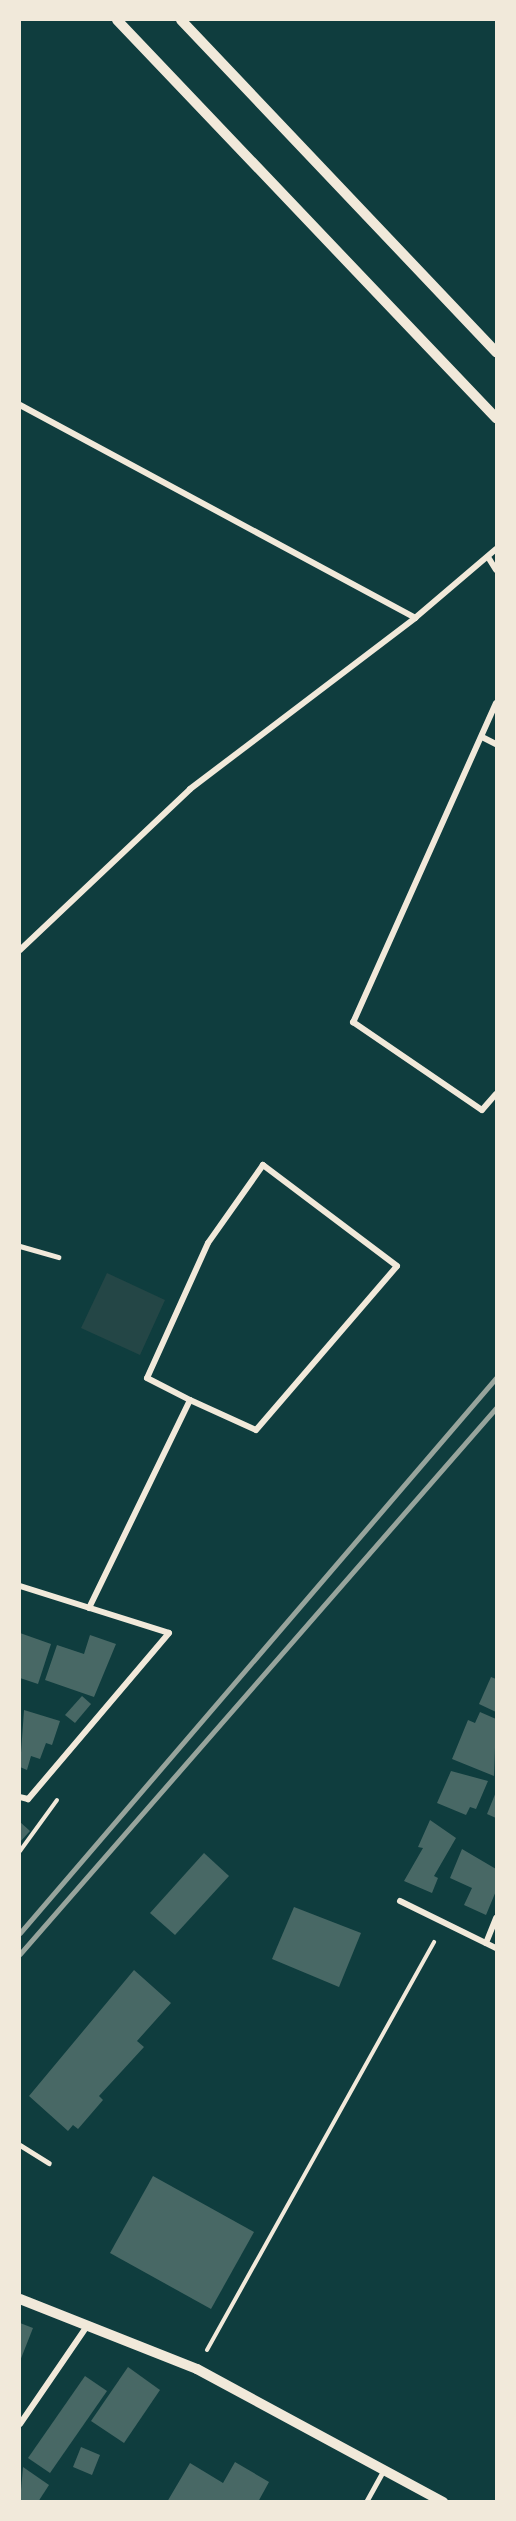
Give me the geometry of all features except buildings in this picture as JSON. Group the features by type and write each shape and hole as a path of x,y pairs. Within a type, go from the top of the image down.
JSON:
{"street":[{"path":"117,20 496,418"},
{"path":"181,20 496,352"},
{"path":"20,405 415,618"},
{"path":"20,950 190,789 415,618 496,549"},
{"path":"488,556 496,570"},
{"path":"496,703 353,1022 482,1110 496,1094"},
{"path":"482,737 496,744"},
{"path":"263,1166 397,1266 256,1430 190,1400 147,1378 208,1243 263,1166"},
{"path":"89,1608 190,1400"},
{"path":"20,1586 169,1633 28,1799 20,1797"},
{"path":"400,1901 496,1948"},
{"path":"486,1943 496,1918"},
{"path":"20,2299 196,2368 443,2502"},
{"path":"20,2424 87,2326"}],"lane":[{"path":"20,1246 58,1257"},
{"path":"20,2145 49,2163"},
{"path":"366,2502 384,2470"}],"path":[{"path":"196,2368 445,1923"}],"shaded area":[{"path":"107,1273 165,1300 140,1355 81,1328"}],"railway":[{"path":"20,1933 496,1378"},
{"path":"20,1954 496,1408"}]}
